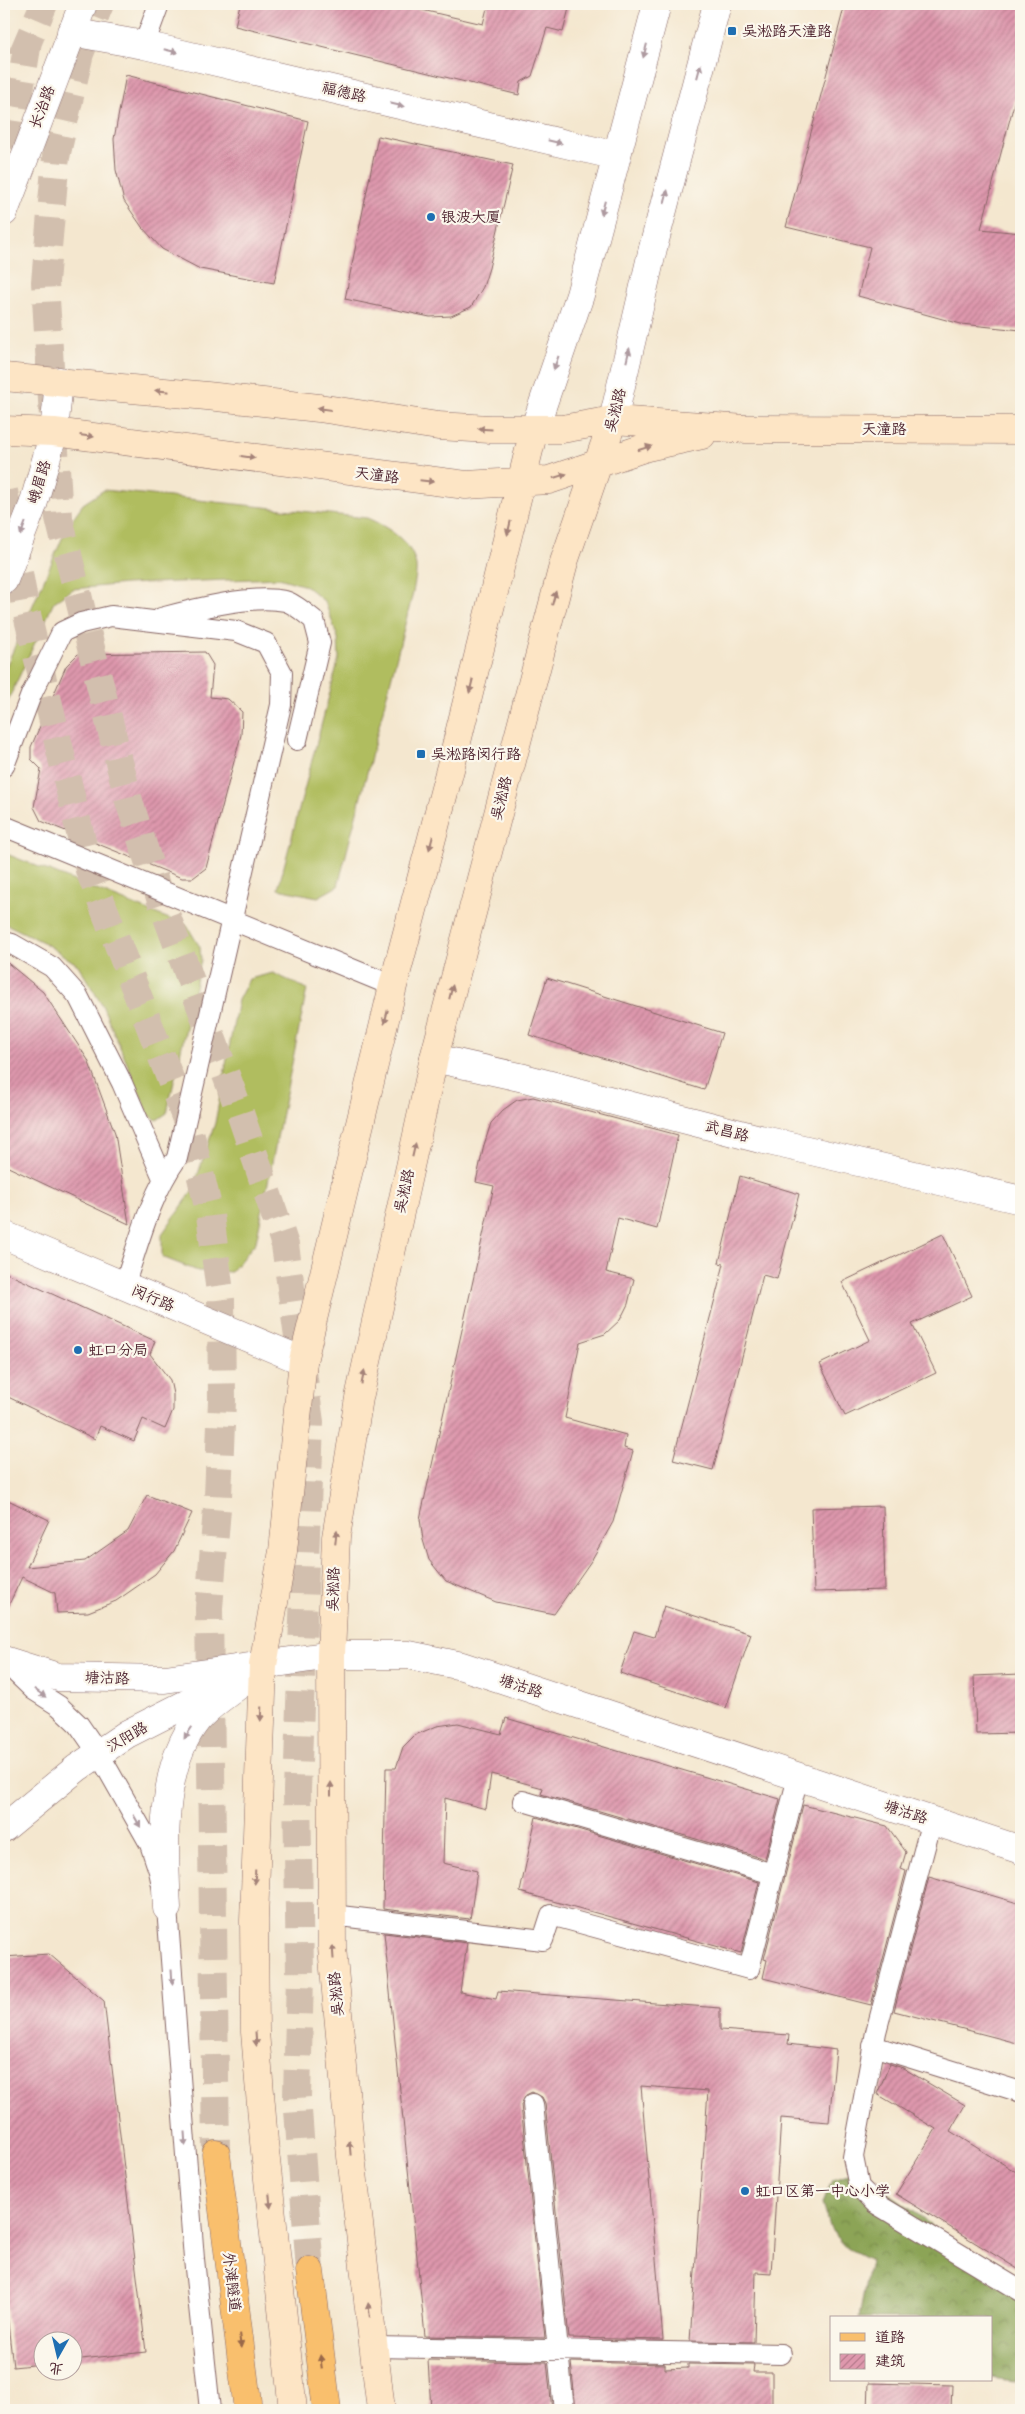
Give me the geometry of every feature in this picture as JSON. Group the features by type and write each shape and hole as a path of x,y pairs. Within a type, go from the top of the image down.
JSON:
{"main road":[{"name":"天潼路","path":"4,377 319,408 438,426 534,430 562,429 613,420 746,429 1021,430"},
{"name":"吴淞路","path":"381,2410 351,2156 332,1947 331,1655 336,1537 358,1398 434,1058 564,562 613,420"},
{"name":"天潼路","path":"4,430 54,432 466,485 520,480 549,480 646,447 691,437 746,429"},
{"path":"293,2410 264,2142 255,2032 254,1921 263,1665 283,1551 303,1361 393,986 458,740 520,480 534,430"},
{"name":"外滩隧道","path":"216,2154 248,2410"},
{"path":"310,2271 327,2410"}],"street":[{"name":"长治路","path":"4,212 83,4"},
{"path":"534,430 580,295 657,4"},
{"name":"吴淞路","path":"613,420 653,248 717,4"},
{"name":"福德路","path":"71,32 144,45 617,156"},
{"name":"峨眉路","path":"4,580 33,505 54,432 59,381"},
{"name":"武昌路","path":"434,1058 524,1078 760,1139 1021,1200"},
{"name":"闵行路","path":"4,1236 303,1361"},
{"name":"塘沽路","path":"4,1661 58,1677 165,1679 331,1655 409,1655 462,1666 1021,1850"},
{"path":"167,1908 166,1821 175,1766 183,1741 198,1719 263,1665"},
{"name":"汉阳路","path":"4,1828 127,1734 263,1665"}],"lane":[{"path":"144,45 159,4"},
{"path":"150,621 201,608 258,600 286,601 314,620 320,644 297,740"},
{"path":"4,766 31,696 62,632 81,623 111,616 236,631 266,643 282,674 281,705 177,1158 163,1178 124,1286"},
{"path":"4,826 393,986"},
{"path":"4,942 12,944 52,967 78,996 122,1083 163,1178"},
{"path":"4,1661 34,1690 59,1706 79,1725 99,1754 150,1844 159,1871 167,1908 194,2258 210,2410"},
{"path":"332,1915 543,1940 551,1915 750,1969 798,1777"},
{"path":"523,1801 773,1874"},
{"path":"932,1820 873,2046 853,2157 859,2187 875,2203 1021,2291"},
{"path":"873,2046 1021,2092"},
{"path":"533,2104 564,2410"},
{"path":"374,2347 781,2354"}],"green space":[{"path":"104,490 367,518 390,530 410,550 416,566 413,593 338,886 318,897 278,889 339,658 338,638 325,602 306,586 279,578 126,584 73,589 54,602 4,709 4,671 68,525 83,504"},
{"path":"4,853 187,926 200,947 201,960 167,1113 157,1120 149,1115 102,1005 78,965 43,942 4,923"},
{"path":"273,973 307,989 256,1242 231,1272 198,1271 162,1257 162,1234 192,1192 215,1123 238,1000 249,979"},
{"path":"863,2169 876,2185 923,2218 980,2274 1021,2300 1021,2382 992,2378 992,2316 859,2316 870,2260 847,2248 831,2230 823,2203 832,2179"}],"building":[{"path":"240,4 396,4 483,24 488,4 570,4 563,32 547,28 532,76 521,82 519,95 235,26"},
{"path":"845,4 1021,4 1021,77 981,229 1021,233 1021,330 961,324 858,296 870,247 786,227"},
{"path":"126,75 308,121 274,283 200,269 162,249 142,227 124,201 116,170 114,139"},
{"name":"银波大厦","path":"378,136 513,165 489,268 483,287 471,307 451,316 430,317 345,299"},
{"path":"205,652 213,665 210,697 228,699 242,712 241,735 206,868 193,878 182,878 41,821 34,807 41,769 31,759 31,747 66,666 78,654"},
{"path":"4,960 43,992 88,1060 115,1133 129,1224 4,1165"},
{"path":"547,978 722,1033 704,1090 529,1035"},
{"path":"533,1097 678,1135 657,1229 618,1218 606,1272 634,1279 628,1304 620,1320 605,1334 580,1342 565,1418 626,1435 624,1448 633,1451 613,1522 591,1561 554,1614 496,1602 446,1581 429,1560 423,1540 420,1519 494,1186 476,1182 484,1145 491,1123 503,1110 517,1100"},
{"path":"740,1176 799,1194 777,1279 763,1275 713,1470 673,1460 724,1264 719,1263"},
{"path":"943,1234 972,1296 912,1324 936,1373 845,1416 820,1364 870,1340 842,1282"},
{"name":"虹口分局","path":"4,1272 155,1341 150,1354 170,1380 173,1394 173,1410 165,1429 143,1419 134,1441 100,1426 95,1439 4,1395"},
{"path":"147,1495 192,1513 174,1551 155,1574 116,1601 88,1612 57,1613 55,1593 22,1577 4,1615 4,1498 49,1520 27,1567 85,1561 128,1531"},
{"path":"883,1506 885,1590 814,1592 811,1508"},
{"path":"664,1606 751,1634 726,1708 620,1673 634,1631 654,1637"},
{"path":"1021,1674 1021,1733 976,1734 974,1676"},
{"path":"506,1718 780,1799 765,1859 541,1794 543,1788 491,1774 486,1809 445,1798 443,1863 477,1871 470,1919 383,1909 386,1768 396,1768 403,1747 415,1735 437,1726 458,1723 501,1734"},
{"path":"803,1805 887,1826 906,1852 901,1869 906,1871 871,2005 763,1978 767,1960 764,1959"},
{"path":"536,1817 759,1882 741,1953 520,1892"},
{"path":"929,1877 1021,1904 1021,2044 894,2011"},
{"path":"384,1933 467,1943 460,1992 496,1999 498,1991 720,2008 720,2030 789,2035 788,2044 836,2050 829,2122 781,2118 771,2273 756,2272 754,2342 690,2341 708,2091 641,2086 663,2340 569,2338 545,2103 542,2097 532,2092 526,2095 521,2105 545,2338 425,2336"},
{"path":"49,1954 104,2001 146,2352 82,2359 82,2332 32,2332 32,2365 13,2367 4,2289 4,1957"},
{"path":"890,2064 903,2068 965,2105 950,2131 1021,2175 1021,2271 896,2194 936,2129 877,2094"},
{"path":"428,2360 547,2362 552,2410 431,2410"},
{"path":"571,2362 665,2364 665,2369 688,2368 688,2364 754,2365 753,2372 772,2372 772,2410 576,2410"},
{"path":"869,2383 952,2385 951,2410 868,2410"}],"tunnel":[{"path":"21,58 44,4"},
{"path":"79,56 100,4"},
{"path":"4,190 28,41"},
{"path":"80,53 56,157 45,282 59,518 128,798 161,901 238,1107 285,1245 310,1422 297,1791 300,1974 297,2097 310,2271"},
{"path":"4,491 25,606 89,870 189,1127 210,1215 221,1300 222,1400 218,1496 209,1608 216,2154"}],"place":[{"name":"吴淞路天潼路","path":"732,31"},
{"name":"银波大厦","path":"431,217"},
{"name":"吴淞路闵行路","path":"421,754"},
{"name":"虹口分局","path":"78,1350"},
{"name":"虹口区第一中心小学","path":"745,2191"}]}
